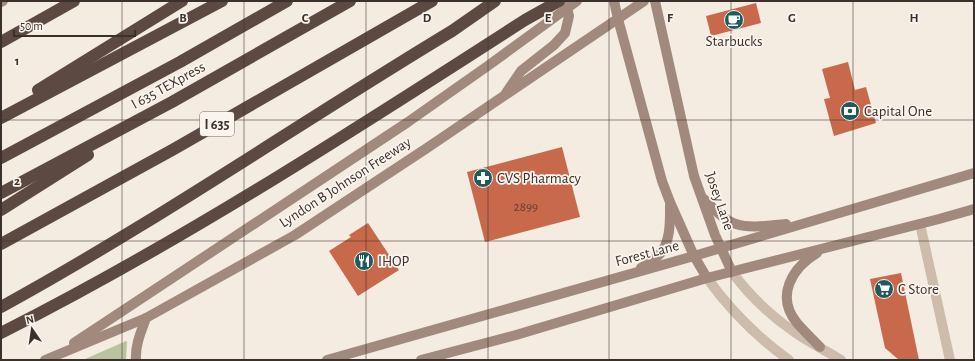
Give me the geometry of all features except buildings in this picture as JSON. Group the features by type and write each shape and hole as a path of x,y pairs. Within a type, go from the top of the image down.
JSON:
{"highway":[{"path":"1,42 74,1"},
{"path":"1,113 182,1"},
{"path":"1,118 222,1"},
{"name":"I 635 TEXpress","path":"1,158 180,62 287,1"},
{"name":"I 635 TEXpress","path":"1,193 172,102 350,1"},
{"name":"I 635","path":"1,244 174,149 432,1"},
{"path":"1,307 171,208 452,31 495,1"},
{"path":"1,332 55,306 193,228 304,161 525,20 560,1"},
{"path":"1,210 172,102"}],"main road":[{"path":"504,96 521,70 554,45 565,33 569,16 566,1"},
{"path":"56,355 402,127 577,1"},
{"path":"614,1 662,182 694,256 707,278"},
{"name":"Lyndon B Johnson Freeway","path":"45,360 146,318 295,235 644,1"},
{"name":"Josey Lane","path":"655,1 694,176 720,248 732,272"},
{"name":"Forest Lane","path":"327,360 694,256 974,173"},
{"path":"701,196 720,214 736,224 748,226 806,223"},
{"path":"637,272 660,254 664,249 668,235 670,202"},
{"path":"421,360 516,335 707,278 974,209"},
{"path":"820,347 796,322 788,306 787,291 795,273 808,259 826,248"},
{"path":"136,360 136,352 140,334 146,318"}],"street":[{"path":"920,224 950,360"},
{"name":"Josey Lane","path":"732,272 745,288 768,311 793,331 841,360"},
{"path":"707,278 745,323 770,347 789,360"}],"green space":[{"path":"126,341 126,360 83,360"}],"place":[{"name":"Starbucks","path":"734,20"},
{"name":"Capital One","path":"850,111"},
{"name":"CVS Pharmacy","path":"483,178"},
{"name":"IHOP","path":"364,261"},
{"name":"C Store","path":"884,289"}]}
